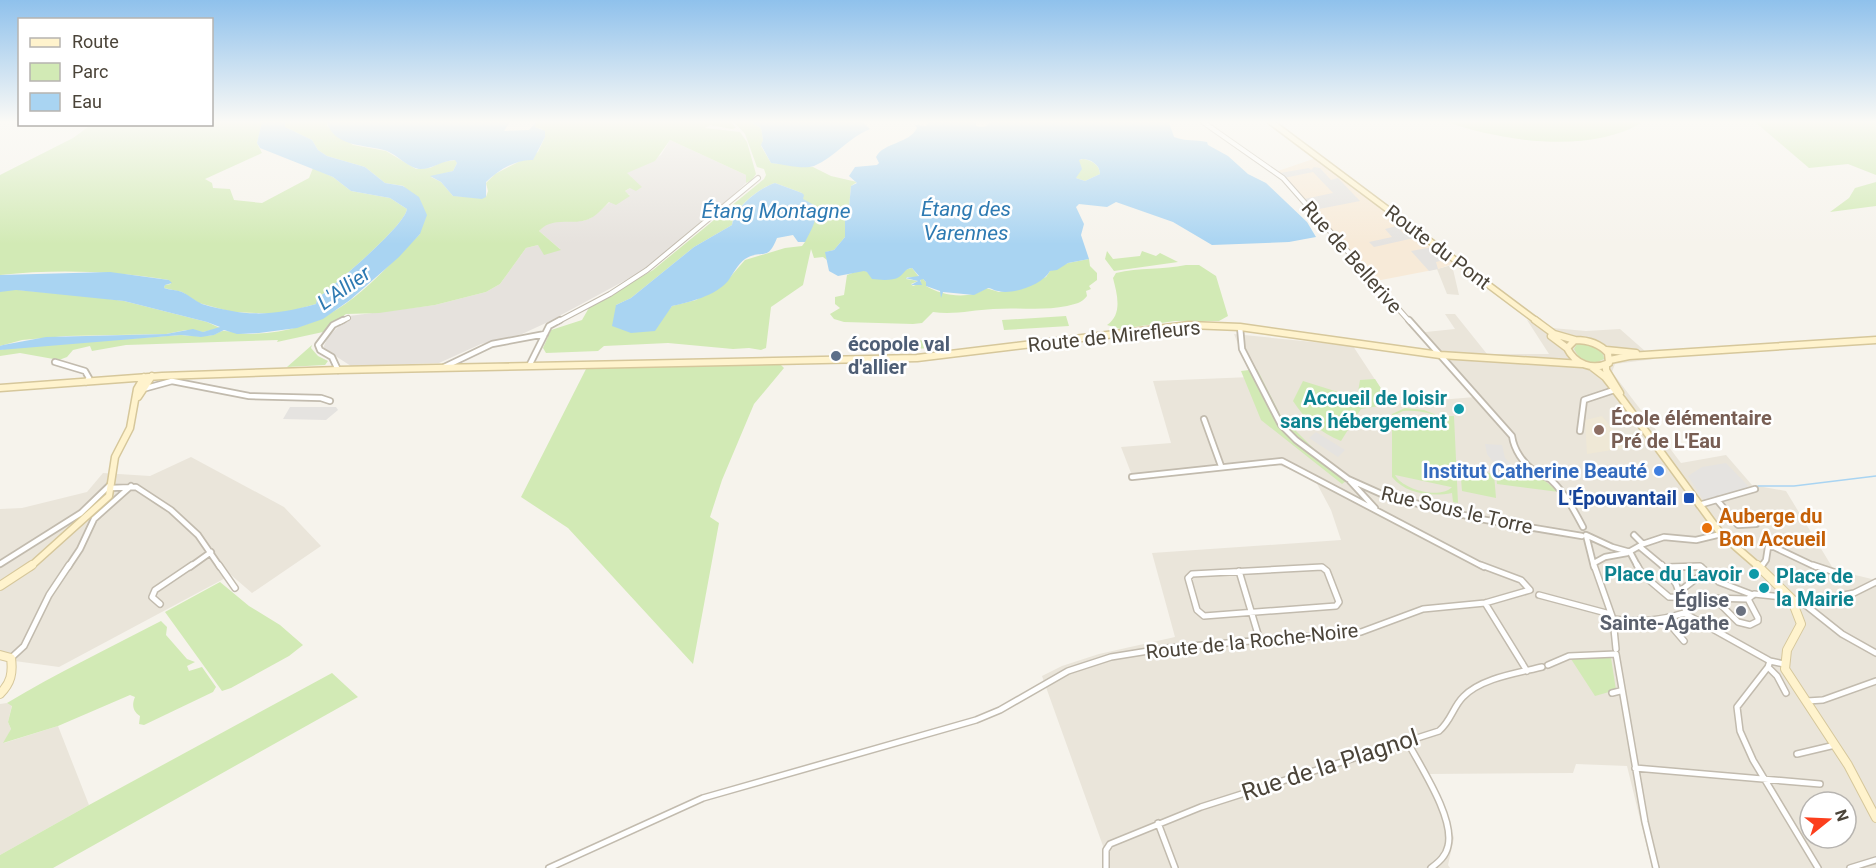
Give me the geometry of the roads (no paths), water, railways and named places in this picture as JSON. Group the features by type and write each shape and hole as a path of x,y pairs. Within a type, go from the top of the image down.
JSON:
{"street":[{"name":"Rue de Bellerive","path":"1263,163 1278,173 1512,436 1513,445 1518,454 1534,471 1549,478 1563,493 1583,527"},
{"name":"Route du Pont","path":"1325,163 1554,334 1575,340 1587,340 1606,350 1676,354"},
{"path":"530,364 549,326 610,294 647,270 758,178"},
{"name":"Route du Pont","path":"1519,308 1582,364"},
{"path":"338,370 332,357 320,350 318,345 333,325 348,318"},
{"name":"Route de Mirefleurs","path":"270,372 530,364 794,361 953,355 1189,325 1240,327 1440,355 1582,364"},
{"name":"Rue Sous le Torre","path":"1240,327 1242,348 1281,425 1296,440 1348,479 1386,496 1480,519 1584,535 1630,552"},
{"path":"444,367 492,344 545,334"},
{"path":"1568,350 1570,342 1575,340"},
{"path":"1592,367 1629,356 1876,340"},
{"name":"Route de Mirefleurs","path":"1540,361 1561,359 1568,350"},
{"path":"1606,350 1608,363 1606,370 1623,399 1699,505 1721,534 1791,598 1801,624 1787,647 1784,664 1848,765 1876,818"},
{"path":"55,362 86,371 87,380"},
{"path":"1582,364 1592,367 1605,377 1623,399"},
{"path":"0,388 183,372 270,372"},
{"path":"140,389 161,379 270,372"},
{"path":"146,376 183,381 249,396 321,398 330,401"},
{"path":"0,586 35,563 106,500 112,486 116,457 130,428 137,397 146,376"},
{"path":"140,389 146,376"},
{"path":"1580,431 1584,400 1614,390"},
{"path":"1204,418 1221,466"},
{"path":"1132,477 1282,461 1376,510"},
{"path":"1348,479 1376,510"},
{"path":"0,564 81,513 112,486 131,486 171,510 189,526 211,552 235,588"},
{"path":"11,658 24,646 49,595 81,549 94,519 131,486"},
{"path":"1699,505 1755,489"},
{"path":"1717,500 1738,525 1756,524"},
{"name":"Route de la Roche-Noire","path":"549,868 703,798 976,720 1000,710 1079,666 1111,657 1167,648 1361,632 1423,609 1485,603 1530,590 1521,580 1473,561 1376,510"},
{"path":"1594,563 1605,557 1630,552 1664,537 1696,540 1721,534"},
{"path":"1584,535 1612,616 1620,691 1644,822 1656,868"},
{"path":"1635,535 1641,546 1666,567 1675,579 1687,614"},
{"path":"1760,568 1766,560 1768,547 1774,547 1824,570 1843,575"},
{"path":"160,604 152,597 155,590 211,552"},
{"path":"1630,552 1643,575 1669,597 1681,594 1706,598 1791,598 1803,603 1842,634 1876,653"},
{"path":"1666,567 1696,565 1723,584 1750,597 1758,621 1750,625 1738,622 1722,606"},
{"path":"1326,568 1339,602 1336,606 1252,613 1204,616 1197,610 1189,575 1326,568"},
{"path":"1239,571 1260,641"},
{"path":"1681,594 1697,578 1711,574"},
{"path":"1803,603 1854,593 1876,582"},
{"path":"1539,595 1636,622 1666,620 1679,614 1687,614 1769,664 1786,693"},
{"path":"1485,603 1527,671"},
{"path":"1666,620 1684,641"},
{"name":"Rue de la Plagnol","path":"1106,868 1106,850 1110,844 1158,823 1439,730 1450,722 1464,696 1475,688 1569,656 1616,652"},
{"path":"0,655 11,658"},
{"path":"0,694 12,677 11,658"},
{"path":"1769,664 1784,664"},
{"path":"1769,664 1737,707 1740,731 1764,779 1818,868"},
{"path":"1806,701 1822,700 1876,681"},
{"path":"1612,693 1620,691"},
{"path":"1407,741 1445,818 1449,832 1449,844 1444,855 1431,868"},
{"path":"1797,754 1835,745"},
{"path":"1635,768 1764,779 1776,783 1820,784"},
{"path":"1158,823 1175,868"},
{"path":"1850,868 1876,860"}],"water":[{"name":"L'Allier","path":"297,163 349,163 365,167 385,183 403,186 419,197 427,215 420,234 399,257 350,300 323,319 297,328 259,333 237,334 224,330 214,335 201,337 181,335 0,350 0,346 3,345 46,337 166,334 193,329 203,332 220,327 124,301 16,290 0,292 0,275 110,272 169,280 172,283 165,285 164,288 182,292 202,304 246,313 272,313 316,304 317,299 353,269 394,229 407,209 390,198 351,191 333,177"},
{"path":"405,163 444,163 419,169"},
{"path":"457,163 516,163 501,170 486,182 486,197 482,199 453,196 441,182 430,176 453,171"},
{"path":"771,163 821,163 809,167"},
{"name":"Étang des Varennes","path":"879,163 1080,163 1082,169 1076,178 1085,181 1100,174 1094,163 1235,163 1248,174 1266,183 1307,222 1316,237 1289,242 1212,245 1173,222 1116,202 1107,207 1079,204 1076,207 1084,224 1081,235 1089,259 1068,263 1057,270 1050,271 1041,281 1027,288 1004,292 988,288 974,295 943,292 941,298 940,291 926,286 923,279 920,280 922,285 911,285 918,281 905,278 919,276 912,268 906,270 901,276 886,280 872,279 864,271 838,276 829,271 825,252 834,250 845,237 845,215 849,208 851,186 857,183 849,176 855,167"},
{"name":"Étang Montagne","path":"775,183 802,193 803,199 814,205 815,220 805,242 798,242 793,235 777,238 767,253 751,256 742,261 728,281 716,291 672,306 655,331 631,333 612,326 616,305 631,298 694,247 732,225 734,218 749,199"}],"waterway":[{"path":"1758,486 1794,486 1876,476"}],"place":[{"name":"écopole val d'allier","path":"836,356"},
{"name":"Accueil de loisir sans hébergement","path":"1459,409"},
{"name":"École élémentaire Pré de L'Eau","path":"1599,430"},
{"name":"Institut Catherine Beauté","path":"1659,471"},
{"name":"L'Épouvantail","path":"1689,498"},
{"name":"Auberge du Bon Accueil","path":"1707,528"},
{"name":"Place du Lavoir","path":"1754,574"},
{"name":"Place de la Mairie","path":"1764,588"},
{"name":"Église Sainte-Agathe","path":"1741,611"}]}
